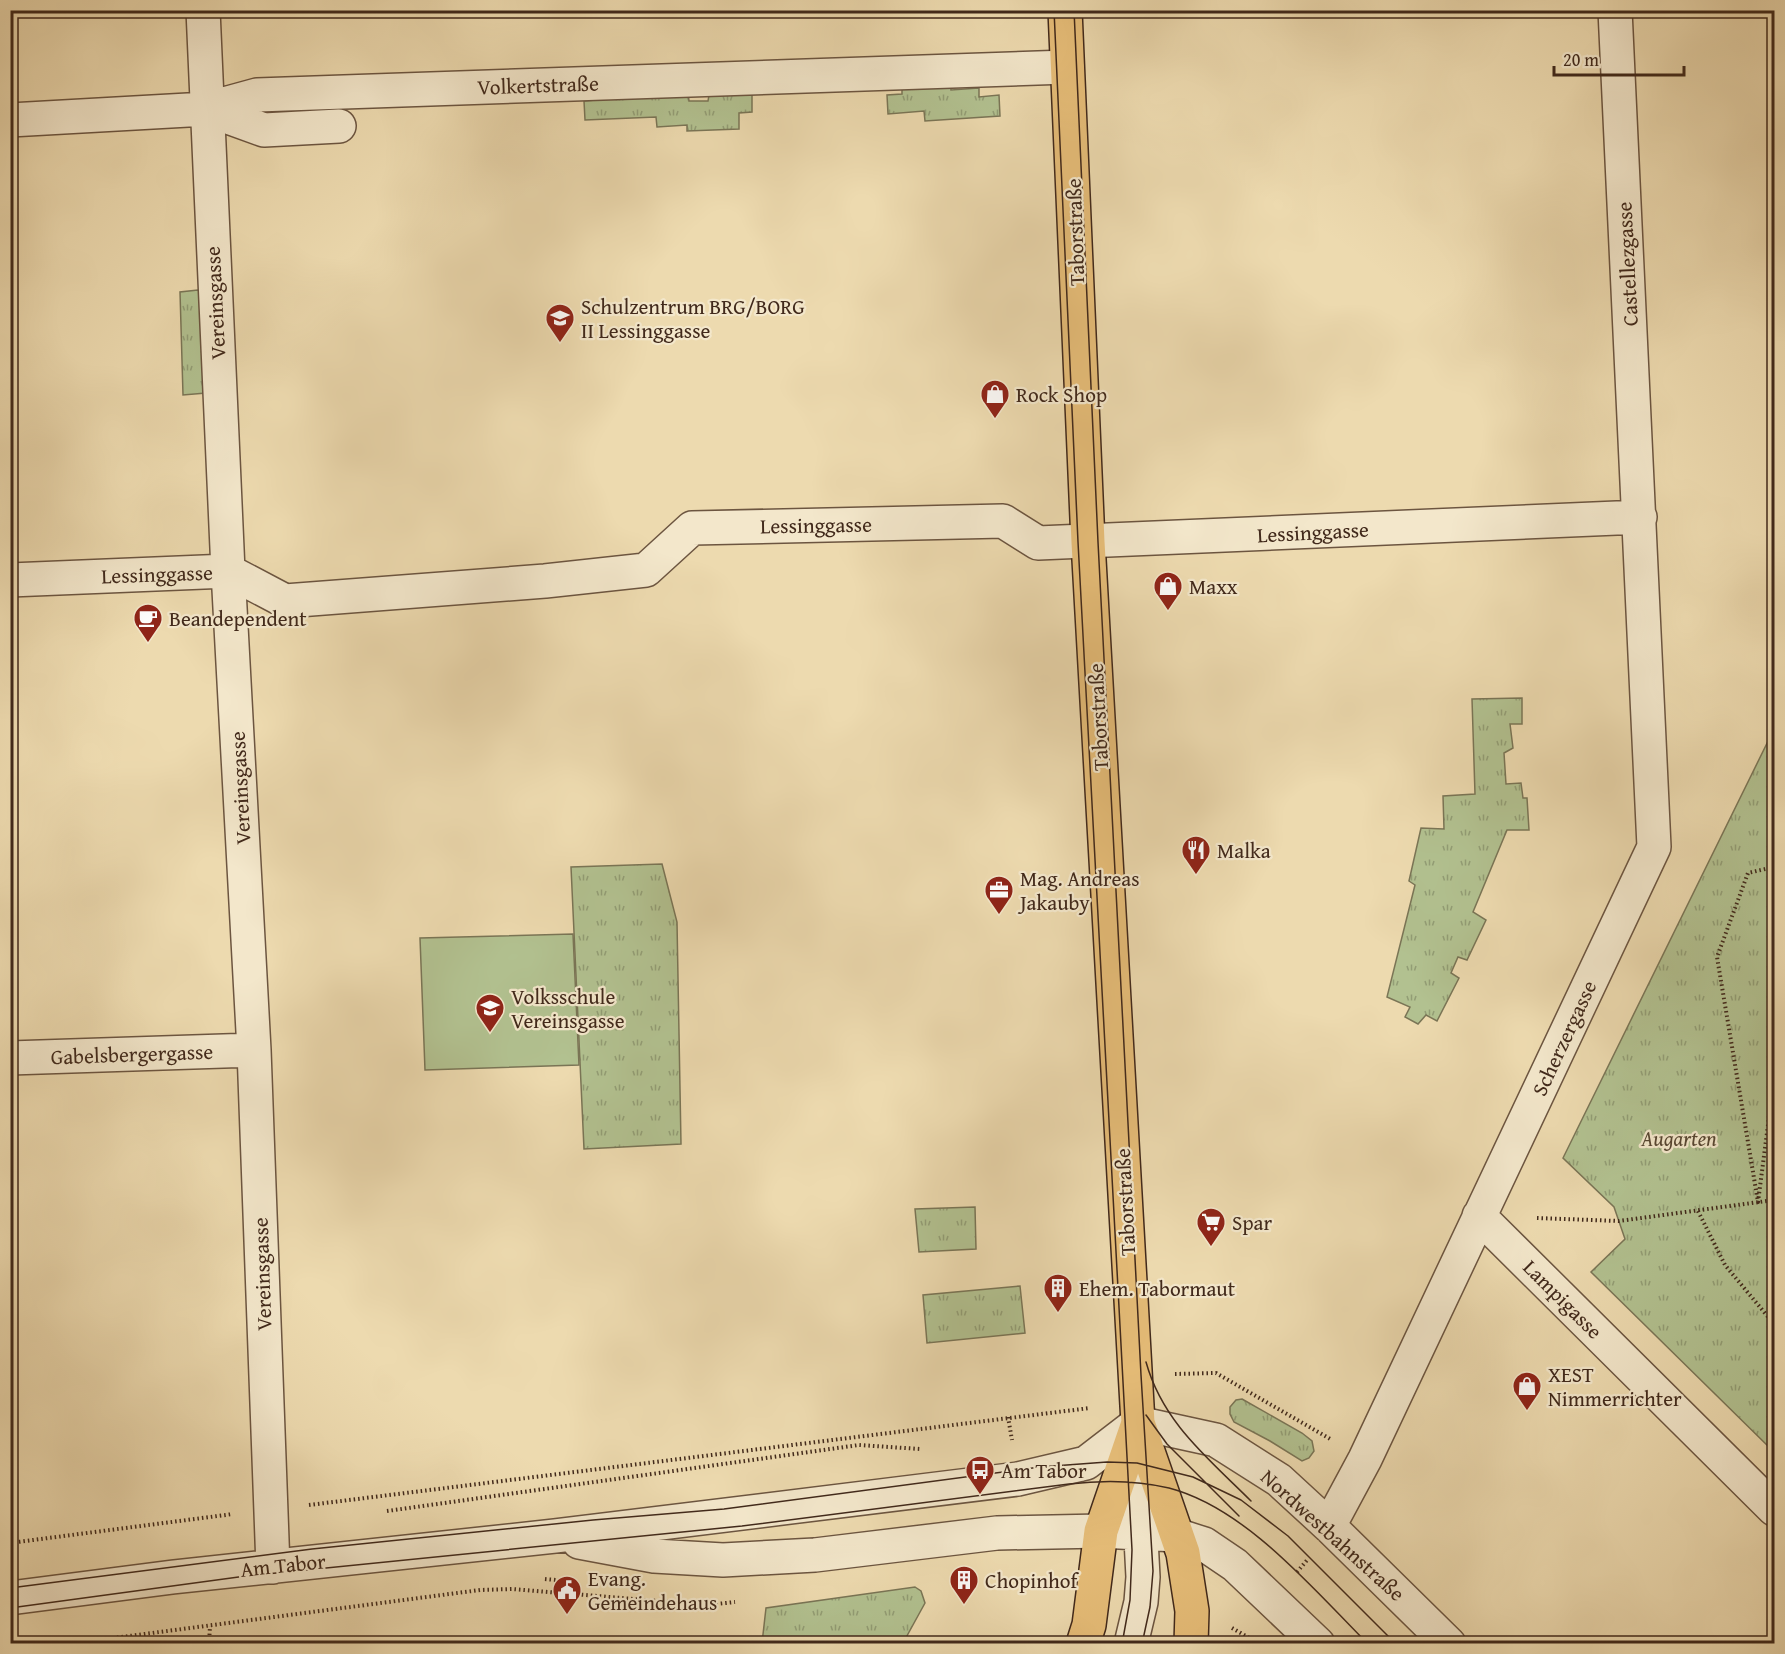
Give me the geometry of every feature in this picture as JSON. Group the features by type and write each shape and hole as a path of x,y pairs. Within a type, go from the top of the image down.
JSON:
{"main road":[{"name":"Taborstraße","path":"1065,10 1088,542 1138,1424 1183,1553 1192,1611 1191,1644"},
{"name":"Taborstraße","path":"1083,1644 1089,1624 1101,1531 1138,1424"}],"street":[{"name":"Vereinsgasse","path":"203,10 228,572 254,1050 273,1566"},
{"name":"Castellezgasse","path":"1615,10 1640,517"},
{"name":"Volkertstraße","path":"10,120 206,109 257,95 1067,67"},
{"path":"206,109 264,130 339,126"},
{"name":"Lessinggasse","path":"10,580 228,572 285,601 545,581 646,570 692,528 1003,521 1038,543 1640,517"},
{"name":"Scherzergasse","path":"1329,1526 1365,1459 1654,847 1640,517"},
{"name":"Gabelsbergergasse","path":"10,1058 254,1050"},
{"name":"Lampigasse","path":"1479,1216 1774,1509"},
{"name":"Nordwestbahnstraße","path":"1138,1424 1216,1440 1279,1480 1449,1644"},
{"name":"Taborstraße","path":"1131,1644 1141,1602 1143,1577 1137,1463 1138,1424"},
{"name":"Am Tabor","path":"10,1598 273,1566 555,1536 1018,1479 1086,1463 1138,1424"},
{"path":"1101,1531 1176,1535 1204,1544 1235,1565 1318,1644"},
{"name":"Am Tabor","path":"555,1536 654,1556 723,1560 815,1555 997,1533 1101,1531"}],"path":[{"path":"1758,1202 1717,957 1748,873 1774,867"},
{"path":"1758,1202 1774,1079"},
{"path":"1479,1216 1619,1221 1774,1200"},
{"path":"1698,1210 1725,1264 1774,1324"},
{"path":"1166,1374 1216,1373 1365,1459"},
{"path":"10,1543 1095,1407"},
{"path":"377,1513 859,1445 930,1450"},
{"path":"537,1578 571,1581"},
{"path":"69,1643 480,1590 513,1588 707,1605 737,1602"},
{"path":"208,1644 210,1626"}],"green space":[{"path":"950,82 951,90 979,88 979,97 999,95 1000,116 925,121 924,111 888,114 887,95 902,94 902,84"},
{"path":"688,92 689,101 708,101 709,95 752,93 752,112 739,113 739,129 687,131 687,125 657,127 656,117 585,120 584,101"},
{"path":"198,290 205,292 206,393 183,395 180,292"},
{"path":"1522,698 1522,724 1510,724 1513,748 1504,753 1506,784 1521,783 1523,798 1527,798 1529,830 1507,830 1473,912 1486,920 1467,960 1458,957 1451,973 1459,978 1437,1021 1426,1015 1418,1024 1405,1017 1410,1007 1387,997 1415,885 1409,881 1421,828 1444,829 1443,796 1475,794 1472,699"},
{"name":"Augarten","path":"1774,729 1774,1452 1591,1272 1625,1239 1614,1207 1563,1158"},
{"path":"662,864 677,922 681,1144 584,1149 571,867"},
{"path":"573,934 579,1065 425,1070 420,938"},
{"path":"975,1207 976,1249 919,1252 915,1209"},
{"path":"1020,1286 1025,1333 927,1343 923,1295"},
{"path":"1242,1399 1312,1441 1314,1451 1309,1458 1302,1461 1234,1422 1230,1414 1230,1407 1236,1400"},
{"path":"915,1587 921,1591 925,1603 903,1643 762,1643 766,1608"}],"tram line":[{"path":"1054,10 1078,542 1132,1550 1130,1600 1122,1644"},
{"path":"1074,10 1098,542 1153,1571 1150,1607 1142,1644"},
{"path":"1146,1362 1154,1384 1175,1421 1203,1454 1251,1501"},
{"path":"1146,1415 1167,1444 1239,1516"},
{"path":"10,1588 312,1549 724,1509 1040,1467 1107,1462 1137,1463 1193,1477 1241,1500 1288,1536 1396,1644"},
{"path":"10,1608 246,1576 742,1526 1069,1484 1119,1482 1144,1483 1169,1488 1197,1498 1225,1513 1277,1553 1368,1644"}],"place":[{"name":"Schulzentrum BRG/BORG II Lessinggasse","path":"560,344"},
{"name":"Rock Shop","path":"995,420"},
{"name":"Maxx","path":"1168,612"},
{"name":"Beandependent","path":"148,644"},
{"name":"Malka","path":"1196,876"},
{"name":"Mag. Andreas Jakauby","path":"999,916"},
{"name":"Volksschule Vereinsgasse","path":"490,1034"},
{"name":"Spar","path":"1211,1248"},
{"name":"Ehem. Tabormaut","path":"1058,1314"},
{"name":"XEST Nimmerrichter","path":"1527,1412"},
{"name":"Am Tabor","path":"980,1496"},
{"name":"Chopinhof","path":"964,1606"},
{"name":"Evang. Gemeindehaus","path":"567,1616"}]}
